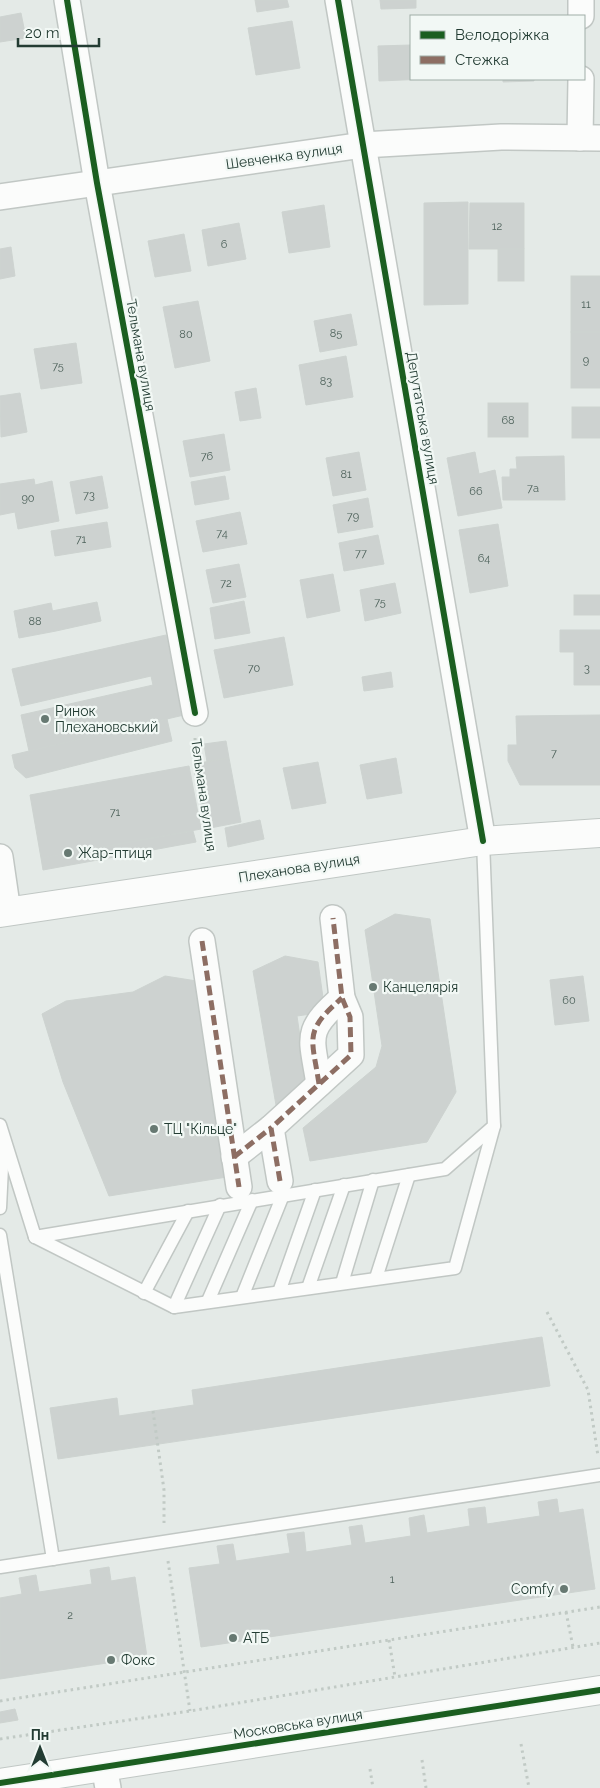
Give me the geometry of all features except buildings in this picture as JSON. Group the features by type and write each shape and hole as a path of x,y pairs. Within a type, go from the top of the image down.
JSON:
{"street":[{"name":"Тельмана вулиця","path":"67,0 97,183 195,713"},
{"name":"Депутатська вулиця","path":"338,0 483,841"},
{"path":"581,0 581,15"},
{"path":"581,80 590,138"},
{"name":"Шевченка вулиця","path":"0,197 363,144 501,137 590,138"},
{"name":"Плеханова вулиця","path":"4,912 483,841 600,833"},
{"path":"0,857 4,912"},
{"path":"234,1157 271,1128 352,1055 350,1017 342,998 333,918"},
{"path":"202,941 234,1157 245,1194"},
{"path":"319,1084 312,1036 321,1016 342,998"},
{"path":"271,1128 281,1188"},
{"name":"Московська вулиця","path":"0,1783 106,1777 600,1690"}],"lane":[{"path":"2,1131 35,1237 174,1307 455,1268 494,1126 483,841"},
{"path":"35,1237 220,1205 245,1194 281,1188 314,1190 444,1169 494,1126"},
{"path":"0,1208 2,1131"},
{"path":"376,1278 409,1175"},
{"path":"342,1283 373,1180"},
{"path":"308,1288 344,1185"},
{"path":"242,1297 281,1188"},
{"path":"280,1292 314,1190"},
{"path":"208,1301 245,1194"},
{"path":"174,1307 220,1205"},
{"path":"144,1293 188,1211"},
{"path":"0,1234 53,1558"},
{"path":"0,1567 599,1469"}],"path":[{"path":"547,1312 588,1390 599,1469"},
{"path":"153,1411 164,1490 164,1540 186,1672 190,1711"},
{"path":"0,1701 600,1607"},
{"path":"566,1612 573,1647"},
{"path":"389,1640 395,1677"},
{"path":"0,1739 190,1711 600,1643"},
{"path":"521,1744 529,1788"},
{"path":"422,1760 426,1788"},
{"path":"370,1769 373,1788"}],"marked path":[{"path":"280,1181 271,1128 351,1055 350,1017 342,998 333,918"},
{"path":"202,941 239,1187"},
{"path":"319,1084 313,1036 321,1019 342,998"},
{"path":"234,1157 271,1128"}],"cycle path":[{"path":"67,0 97,183 195,713"},
{"path":"338,0 483,841"},
{"path":"0,1783 600,1690"}],"place":[{"name":"Ринок Плехановський","path":"45,719"},
{"name":"Жар-птиця","path":"68,853"},
{"name":"Канцелярія","path":"373,987"},
{"name":"ТЦ \"Кільце\"","path":"154,1129"},
{"name":"Comfy","path":"564,1589"},
{"name":"АТБ","path":"233,1638"},
{"name":"Фокс","path":"111,1660"}]}
